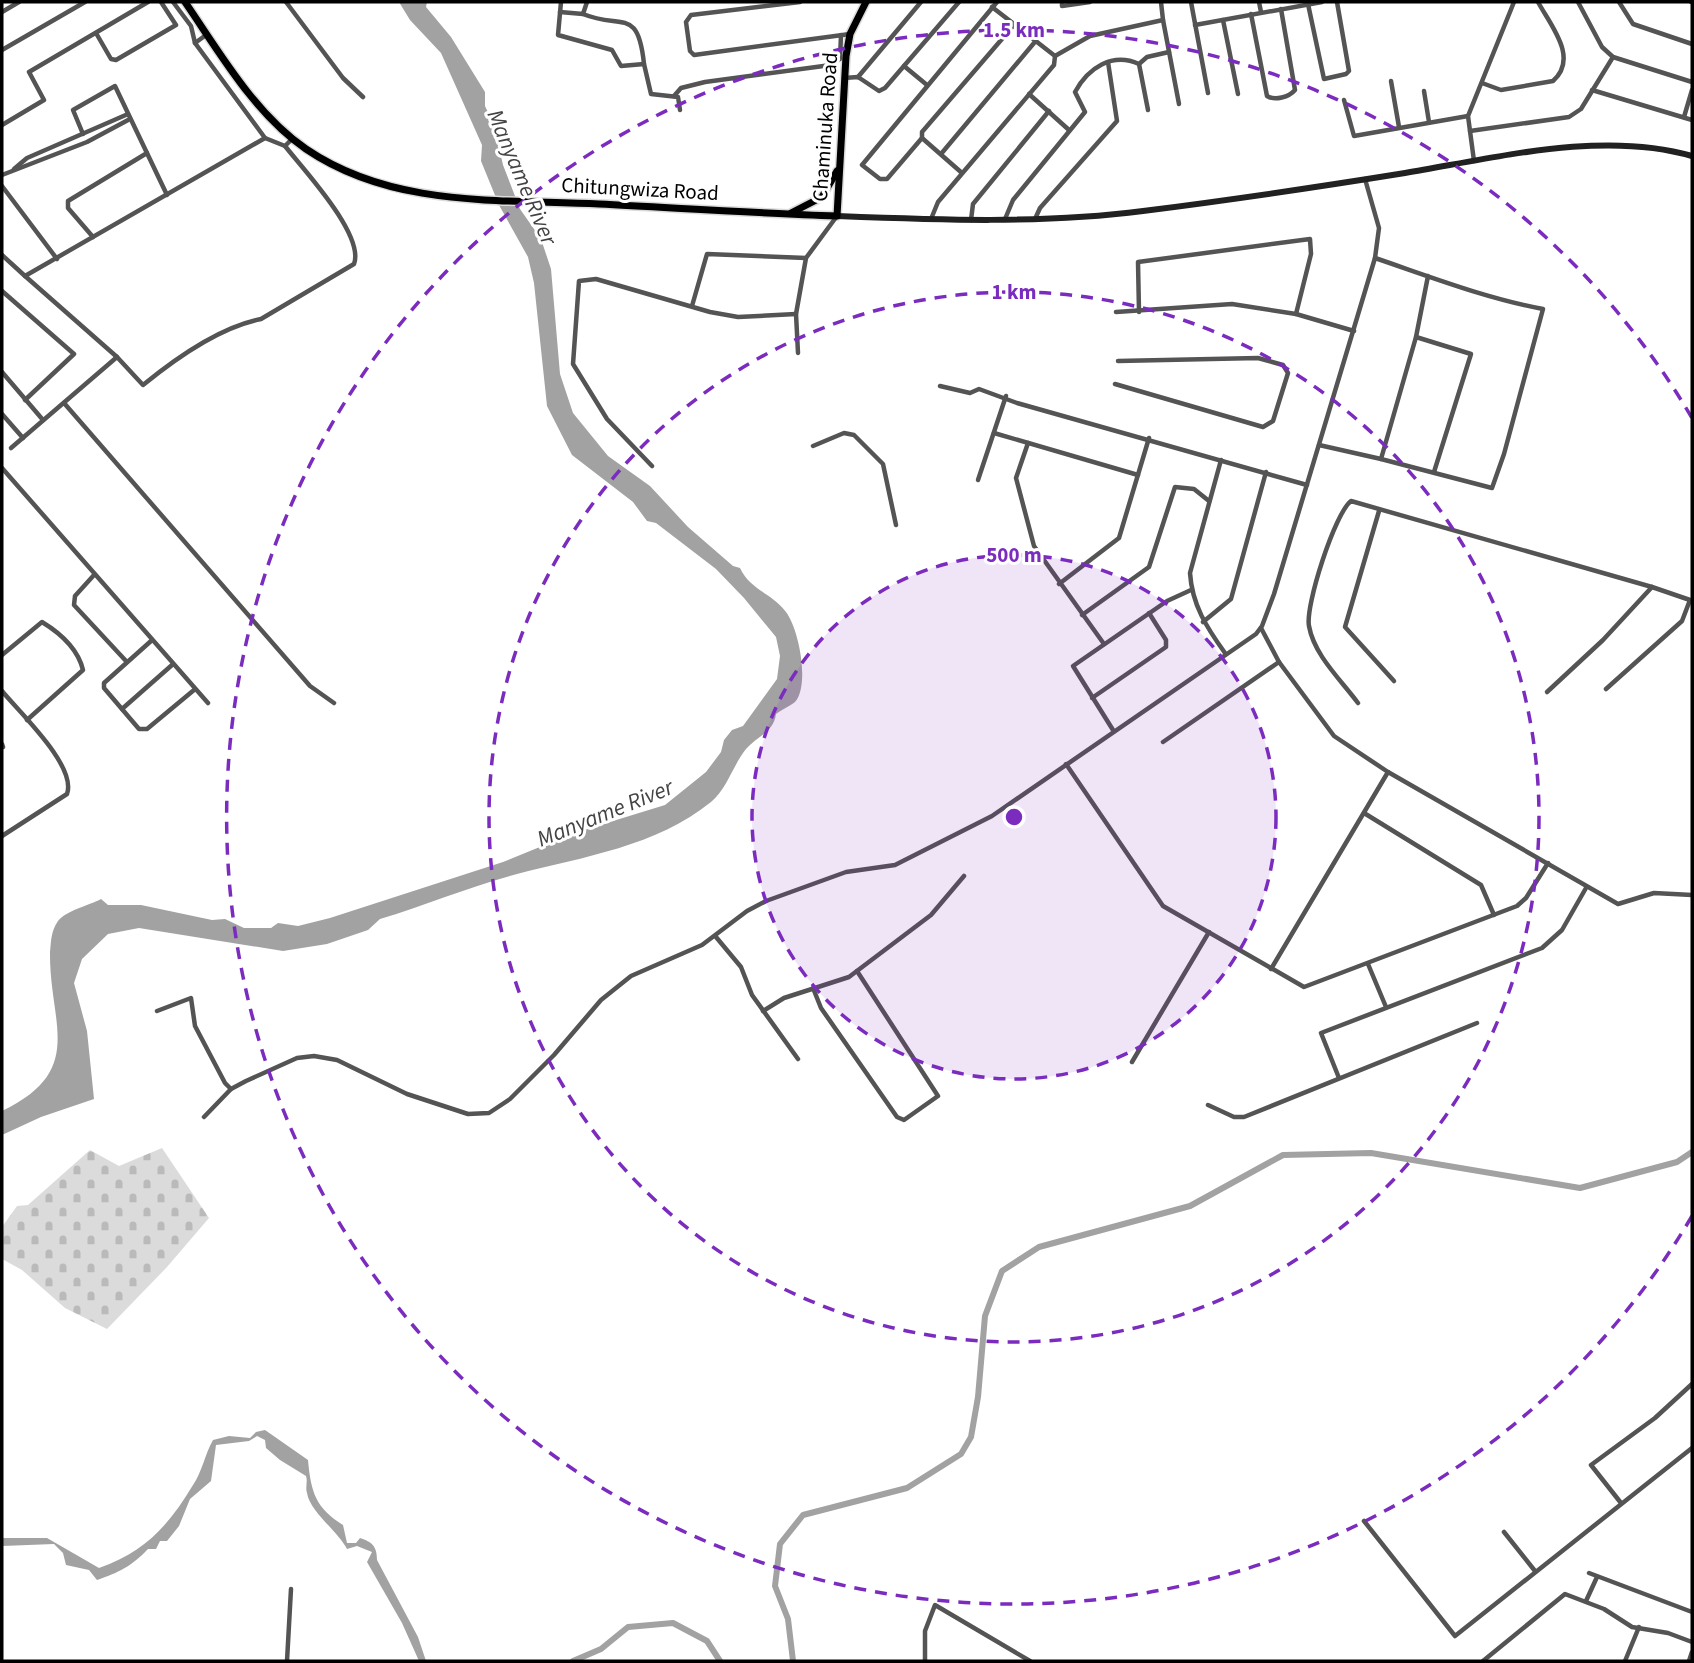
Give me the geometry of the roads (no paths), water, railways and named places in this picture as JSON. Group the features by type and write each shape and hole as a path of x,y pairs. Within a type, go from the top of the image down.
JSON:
{"main road":[{"name":"Chitungwiza Road","path":"185,2 265,112 293,138 344,170 383,185 434,196 837,216"},
{"name":"Chaminuka Road","path":"837,216 844,78 850,34 866,2"},
{"path":"837,216 971,221 1035,219 1141,211 1594,146 1633,146 1692,156"},
{"path":"786,215 809,206 822,197 839,168"}],"street":[{"path":"2,12 19,2"},
{"path":"2,50 85,2"},
{"path":"2,125 44,100 29,72 148,2"},
{"path":"96,33 111,59 116,60 176,25 161,2"},
{"path":"2,256 117,357 143,385 165,367 243,322 261,319 354,264 356,253 344,224 285,146 265,138 195,43 191,26 173,2"},
{"path":"286,2 342,78 363,97"},
{"path":"561,2 558,35 612,50 621,66 644,64"},
{"path":"583,14 587,2"},
{"path":"800,2 691,15 686,22 690,51 694,55 850,34"},
{"path":"858,77 921,2"},
{"path":"844,78 858,77 879,91 904,66 958,2"},
{"path":"1062,2 1062,6 1090,2"},
{"path":"1161,2 1179,104"},
{"path":"1191,2 1208,93"},
{"path":"1259,2 1261,12"},
{"path":"1195,25 1322,2"},
{"path":"1308,4 1324,79 1349,71 1337,2"},
{"path":"1474,162 1468,116 1514,2"},
{"path":"1482,83 1501,90 1553,81 1559,76 1566,63 1564,50 1538,2"},
{"path":"1578,2 1602,47 1613,57 1692,82"},
{"path":"1619,2 1633,24 1692,44"},
{"path":"1014,25 922,132 922,138 887,179 880,179 862,165 995,4 1034,43 1055,56"},
{"path":"1251,14 1267,96 1272,99 1295,90 1281,9"},
{"path":"560,12 628,24 636,30 641,38 651,94 674,96 680,101 680,110"},
{"path":"1055,56 1090,36 1163,20"},
{"path":"1223,20 1238,94"},
{"path":"195,43 208,34"},
{"path":"674,96 681,88 705,82 831,65 840,59 841,35"},
{"path":"941,154 1034,43"},
{"path":"1139,64 1147,57 1169,52"},
{"path":"930,220 938,202 1054,65 1055,56"},
{"path":"1470,131 1569,117 1581,109 1613,57"},
{"path":"1005,220 1013,201 1085,112 1075,90 1092,68 1108,62 1129,60 1139,64"},
{"path":"1035,219 1040,208 1117,121 1108,62"},
{"path":"1139,64 1148,110"},
{"path":"904,66 927,85"},
{"path":"1391,82 1399,127"},
{"path":"83,134 73,110 115,86 167,195"},
{"path":"1592,90 1692,120"},
{"path":"1684,117 1692,90"},
{"path":"1424,91 1429,122"},
{"path":"1029,94 1069,130"},
{"path":"1344,100 1353,135 1468,116"},
{"path":"971,221 973,204 1049,111"},
{"path":"10,172 27,158 129,117"},
{"path":"2,175 86,142 129,117"},
{"path":"25,276 265,138"},
{"path":"285,146 293,138"},
{"path":"922,138 962,173"},
{"path":"93,237 68,208 68,201 148,153"},
{"path":"204,1117 231,1090 297,1058 325,1057 407,1094 483,1116 498,1108 519,1090 615,986 631,976 678,958 716,937 747,911 774,897 846,872 895,865 992,816 1261,628 1375,258 1380,228 1365,179"},
{"path":"2,186 57,259"},
{"path":"798,353 796,314 806,258 837,216"},
{"path":"1139,312 1138,262 1310,239 1311,254 1296,314"},
{"path":"692,306 707,254 806,258"},
{"path":"1319,445 1492,488 1504,454 1543,309 1497,300 1375,258"},
{"path":"1381,459 1416,337 1428,276"},
{"path":"652,466 607,419 573,363 576,287 582,279 591,278 738,317 796,314"},
{"path":"2,291 74,354 25,400"},
{"path":"1116,312 1232,304 1296,314 1354,331"},
{"path":"1416,337 1471,354 1434,472"},
{"path":"11,448 117,357"},
{"path":"1115,384 1263,428 1273,421 1288,373 1283,365 1258,358 1118,361"},
{"path":"2,372 43,421"},
{"path":"940,386 970,393 979,389 1006,396 1017,403 1149,438 1307,485"},
{"path":"978,480 1006,396"},
{"path":"64,403 310,686 334,703"},
{"path":"2,414 23,439"},
{"path":"813,446 844,433 856,436 886,469 896,525"},
{"path":"994,433 1138,475"},
{"path":"1059,584 1116,542 1149,438"},
{"path":"1028,443 1016,478 1034,546 1104,644"},
{"path":"1222,460 1191,562 1191,590 1203,622 1225,653"},
{"path":"2,468 208,703"},
{"path":"1203,622 1231,599 1266,472"},
{"path":"1082,615 1149,567 1174,488 1194,489 1209,501"},
{"path":"1357,703 1316,648 1308,625 1310,606 1345,506 1353,501 1690,600 1682,621 1606,689"},
{"path":"1379,510 1345,627 1394,681"},
{"path":"94,575 75,596 74,605 127,661"},
{"path":"1547,692 1603,640 1652,587"},
{"path":"1113,730 1073,666 1149,614 1191,590"},
{"path":"1092,698 1166,647 1166,640 1149,614"},
{"path":"2,654 42,622 56,630 80,659 83,670 27,720"},
{"path":"1261,628 1279,662 1329,732 1388,772 1618,904 1654,893 1692,895"},
{"path":"151,641 104,683 104,688 121,709 139,729 147,729 194,690"},
{"path":"1163,742 1279,662"},
{"path":"121,709 172,665"},
{"path":"2,691 66,772 70,785 67,793 2,836"},
{"path":"1066,764 1163,906 1299,986 1310,987 1524,901 1548,863"},
{"path":"1270,969 1388,772"},
{"path":"1364,813 1481,885 1494,915"},
{"path":"764,1011 784,998 849,977 930,915 964,876"},
{"path":"1339,1078 1321,1033 1542,948 1562,930 1586,887"},
{"path":"1132,1062 1209,932"},
{"path":"716,937 741,967 745,983 798,1059"},
{"path":"1368,964 1386,1007"},
{"path":"813,988 821,1008 897,1117 904,1120 938,1096 857,971"},
{"path":"158,1011 191,998 195,1026 231,1090"},
{"path":"1208,1105 1234,1117 1244,1117 1478,1023"},
{"path":"1621,1503 1591,1465 1655,1418 1692,1384"},
{"path":"1364,1521 1455,1636 1692,1448"},
{"path":"1504,1532 1535,1571"},
{"path":"1589,1573 1692,1612"},
{"path":"1586,1601 1597,1577"},
{"path":"287,1661 291,1589"},
{"path":"1483,1661 1565,1594 1586,1601 1639,1628 1668,1633 1692,1642"},
{"path":"925,1661 925,1631 936,1605 1030,1661"},
{"path":"1625,1661 1639,1628"},
{"path":"1689,1661 1692,1652"}],"waterway":[{"path":"793,1661 788,1619 775,1586 780,1544 803,1515 907,1488 961,1454 971,1437 978,1397 985,1316 1002,1271 1039,1247 1190,1206 1283,1155 1371,1153 1580,1188 1677,1162 1692,1152"},
{"path":"573,1661 601,1649 628,1627 673,1623 707,1641 720,1661"}],"water label":[{"name":"Manyame River","path":"522,177"},
{"name":"Manyame River","path":"605,813"}]}
